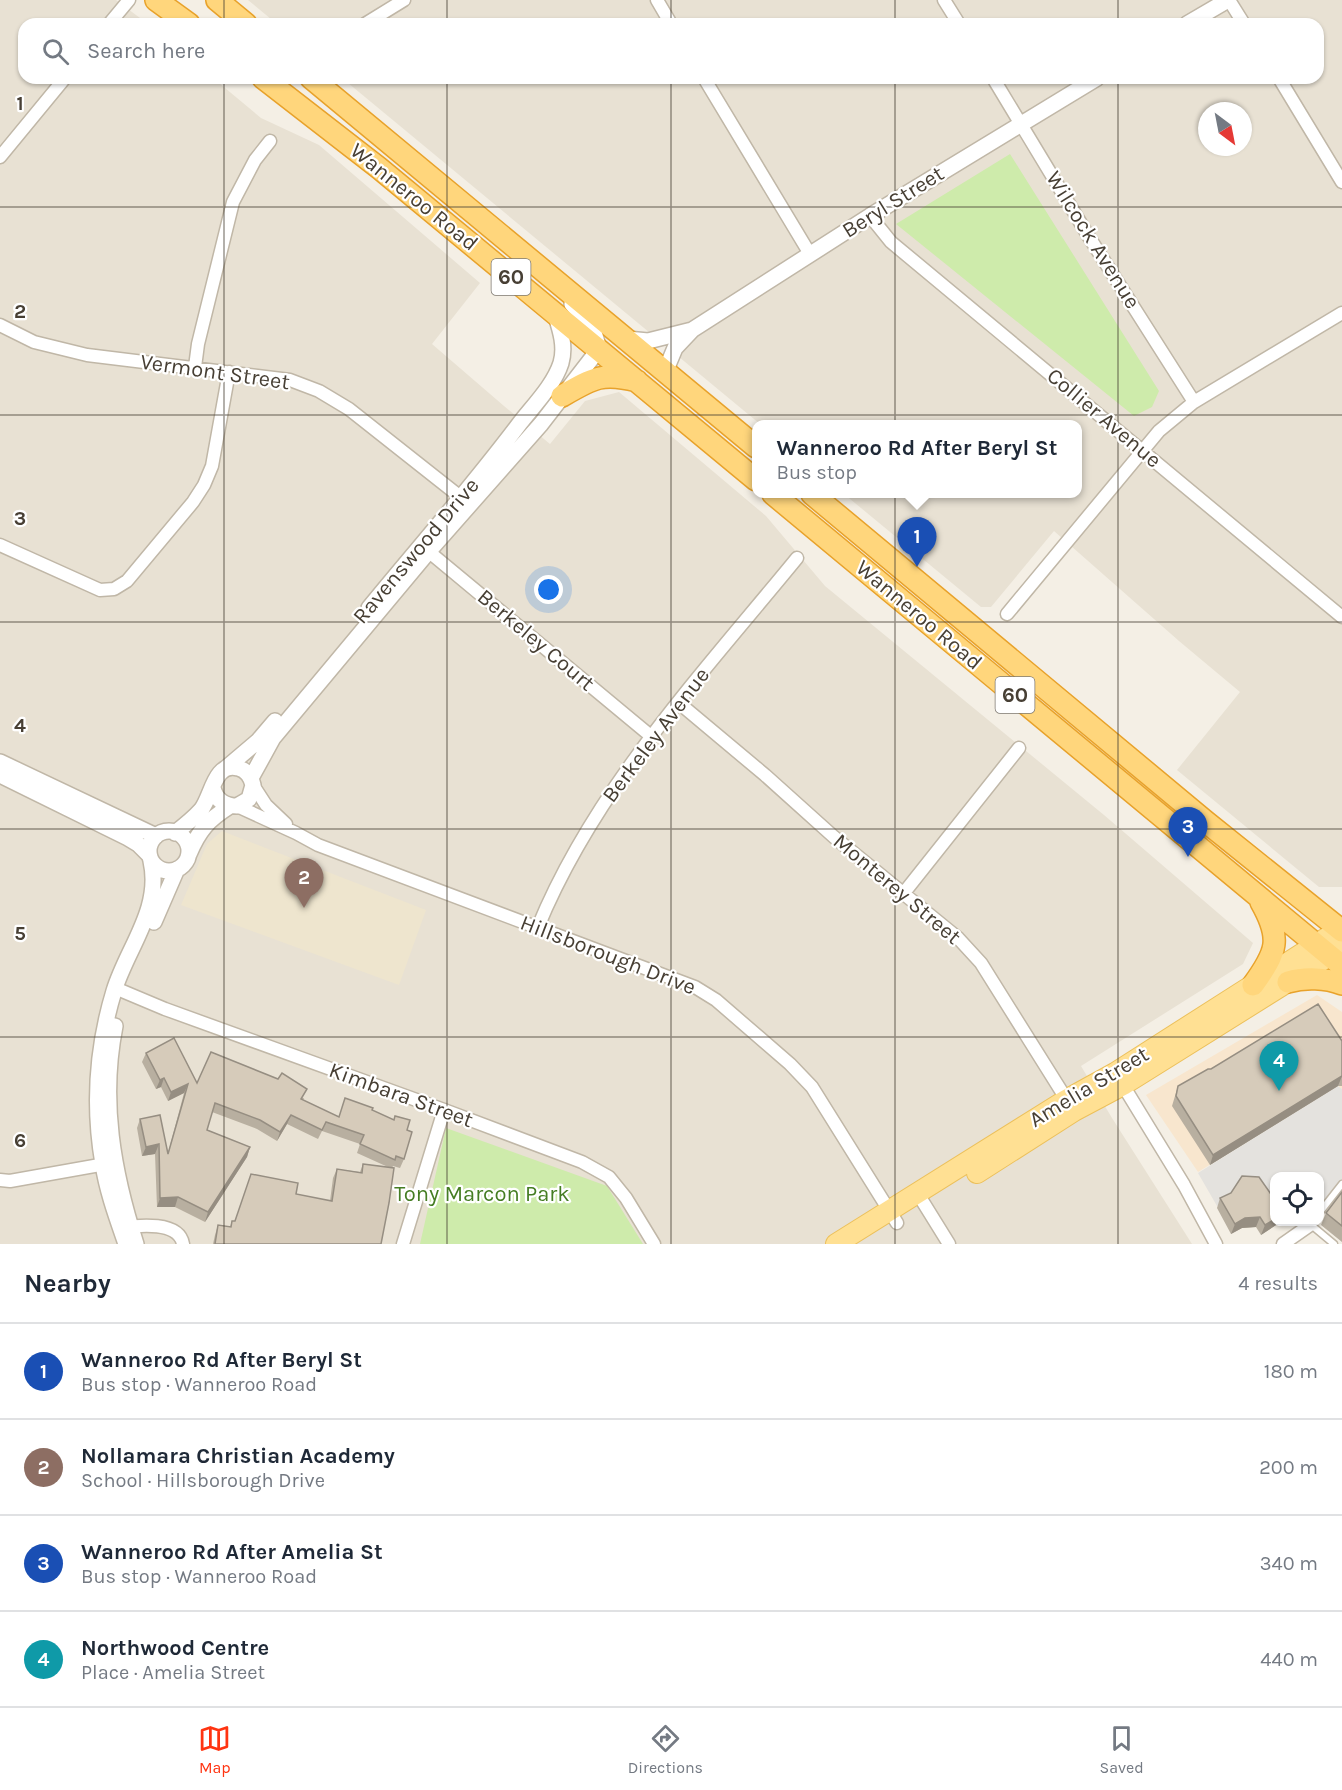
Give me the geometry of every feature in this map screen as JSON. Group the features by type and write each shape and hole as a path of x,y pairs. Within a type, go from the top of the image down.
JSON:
{"highway":[{"path":"156,0 181,18"},
{"path":"217,0 239,18"},
{"name":"Wanneroo Road","path":"271,84 380,168 752,477"},
{"name":"Wanneroo Road","path":"318,84 752,444"},
{"path":"562,396 602,377 615,375 638,381"},
{"name":"Wanneroo Road","path":"778,498 1258,896 1336,943"},
{"name":"Wanneroo Road","path":"817,498 1205,821 1336,943"},
{"path":"1253,985 1269,962 1275,940 1270,918 1258,896"},
{"path":"1288,982 1308,979 1342,984"}],"main road":[{"name":"Amelia Street","path":"836,1244 893,1217 1070,1105 1288,982 1336,943"},
{"name":"Amelia Street","path":"1119,1079 1253,985 1336,943"},
{"name":"Amelia Street","path":"862,1244 893,1217"}],"street":[{"path":"115,18 129,0"},
{"path":"375,18 404,0"},
{"path":"657,0 668,18"},
{"path":"944,0 955,18"},
{"path":"1197,18 1228,0 1240,18"},
{"path":"0,157 60,84"},
{"path":"708,84 810,254"},
{"name":"Wilcock Avenue","path":"997,84 1089,237 1194,402"},
{"name":"Beryl Street","path":"665,372 675,348 692,330 870,216 1087,84"},
{"path":"1283,84 1342,182"},
{"path":"195,368 198,344 233,201 255,160 270,141"},
{"name":"Collier Avenue","path":"870,216 891,242 1342,617"},
{"path":"540,267 590,324 596,335 599,349"},
{"name":"Ravenswood Drive","path":"225,769 258,741 465,501 561,365 564,352 562,334 555,313"},
{"path":"1007,614 1159,431 1194,402 1342,313"},
{"name":"Vermont Street","path":"0,326 34,342 87,355 290,380 319,391 349,409 465,501"},
{"name":"Beryl Street","path":"627,339 648,341 692,330"},
{"name":"Ravenswood Drive","path":"465,501 513,457 599,349"},
{"path":"0,545 100,590 114,589 126,581 193,502 204,485 212,466 229,372"},
{"name":"Ravenswood Drive","path":"252,782 273,738 425,548"},
{"name":"Berkeley Court","path":"425,548 652,737"},
{"name":"Berkeley Avenue","path":"538,927 548,903 605,800 652,737 797,558"},
{"name":"Monterey Street","path":"679,703 958,938 981,963 1070,1105"},
{"path":"903,894 1019,748"},
{"path":"0,762 156,836"},
{"path":"119,990 177,869 187,860 195,840 206,824 233,806 249,799 252,782 240,768 225,769 219,773 200,811 175,832 162,833 152,841 150,858 154,881 150,906 119,990 108,1073 109,1164 126,1228 126,1244"},
{"path":"0,775 128,838 138,844 163,870 177,869"},
{"name":"Hillsborough Drive","path":"252,782 266,805 296,832"},
{"path":"213,788 219,800 233,806"},
{"name":"Hillsborough Drive","path":"233,806 296,832 318,845 695,987 716,1000 790,1064 812,1087 893,1217"},
{"path":"175,832 187,843 189,854"},
{"name":"Kimbara Street","path":"119,990 582,1162 609,1177 626,1198 654,1244"},
{"path":"1119,1079 1184,1185 1216,1244"},
{"path":"403,1244 444,1110"},
{"path":"0,1180 10,1181 109,1164"},
{"path":"922,1199 949,1244"},
{"path":"126,1228 151,1225 174,1231 183,1240 183,1244"},
{"path":"1283,1244 1307,1226"},
{"path":"126,1228 136,1244"}],"lane":[{"path":"1324,1207 1342,1184"},
{"path":"1314,1226 1334,1244"}],"shaded area":[{"path":"0,0 116,0 140,18 18,18 18,84 220,84 261,118 319,145 480,283 432,344 504,406 550,444 585,401 619,392 766,516 825,586 1104,815 1253,943 1243,964 1081,1066 1192,1244 0,1244"},
{"path":"248,0 1342,0 1342,887 1319,887 1177,770 1240,692 1054,531 991,607 981,607 849,498 1082,498 1082,420 755,420 349,84 1324,84 1324,18 270,18"},
{"path":"222,831 426,910 399,985 181,905 207,844"},
{"path":"1317,995 1342,1012 1342,1089 1338,1086 1198,1172 1146,1095"},
{"path":"1338,1086 1342,1089 1342,1199 1324,1206 1324,1172 1270,1172 1270,1208 1225,1201 1217,1206 1198,1173"}],"green space":[{"path":"1010,154 1159,391 1152,407 1134,416 896,224"},
{"name":"Tony Marcon Park","path":"446,1128 607,1186 643,1244 420,1244"}],"building":[{"path":"1318,1004 1342,1041 1342,1076 1213,1155 1176,1096 1178,1086 1211,1069"},
{"path":"174,1038 197,1083 211,1052 278,1079 282,1073 307,1089 301,1099 339,1117 345,1098 373,1108 372,1110 394,1120 395,1116 410,1120 407,1130 412,1132 404,1159 396,1156 395,1160 360,1144 364,1135 326,1122 322,1130 291,1115 280,1132 260,1120 215,1103 207,1130 250,1147 208,1212 178,1197 160,1198 159,1144 146,1147 140,1119 160,1115 168,1154 188,1084 171,1092 164,1078 160,1080 146,1053"},
{"path":"363,1164 394,1168 381,1244 215,1244 218,1225 231,1227 232,1221 235,1221 251,1174 298,1183 296,1194 332,1201 337,1169 362,1173"},
{"path":"1242,1176 1259,1177 1270,1193 1270,1222 1265,1225 1260,1217 1245,1218 1235,1224 1220,1198 1231,1193"},
{"path":"1342,1192 1342,1226 1326,1213"}],"place":[{"name":"Wanneroo Rd After Beryl St","path":"917,567"},
{"name":"Wanneroo Rd After Amelia St","path":"1188,857"},
{"name":"Nollamara Christian Academy","path":"304,908"},
{"name":"Northwood Centre","path":"1279,1091"}]}
